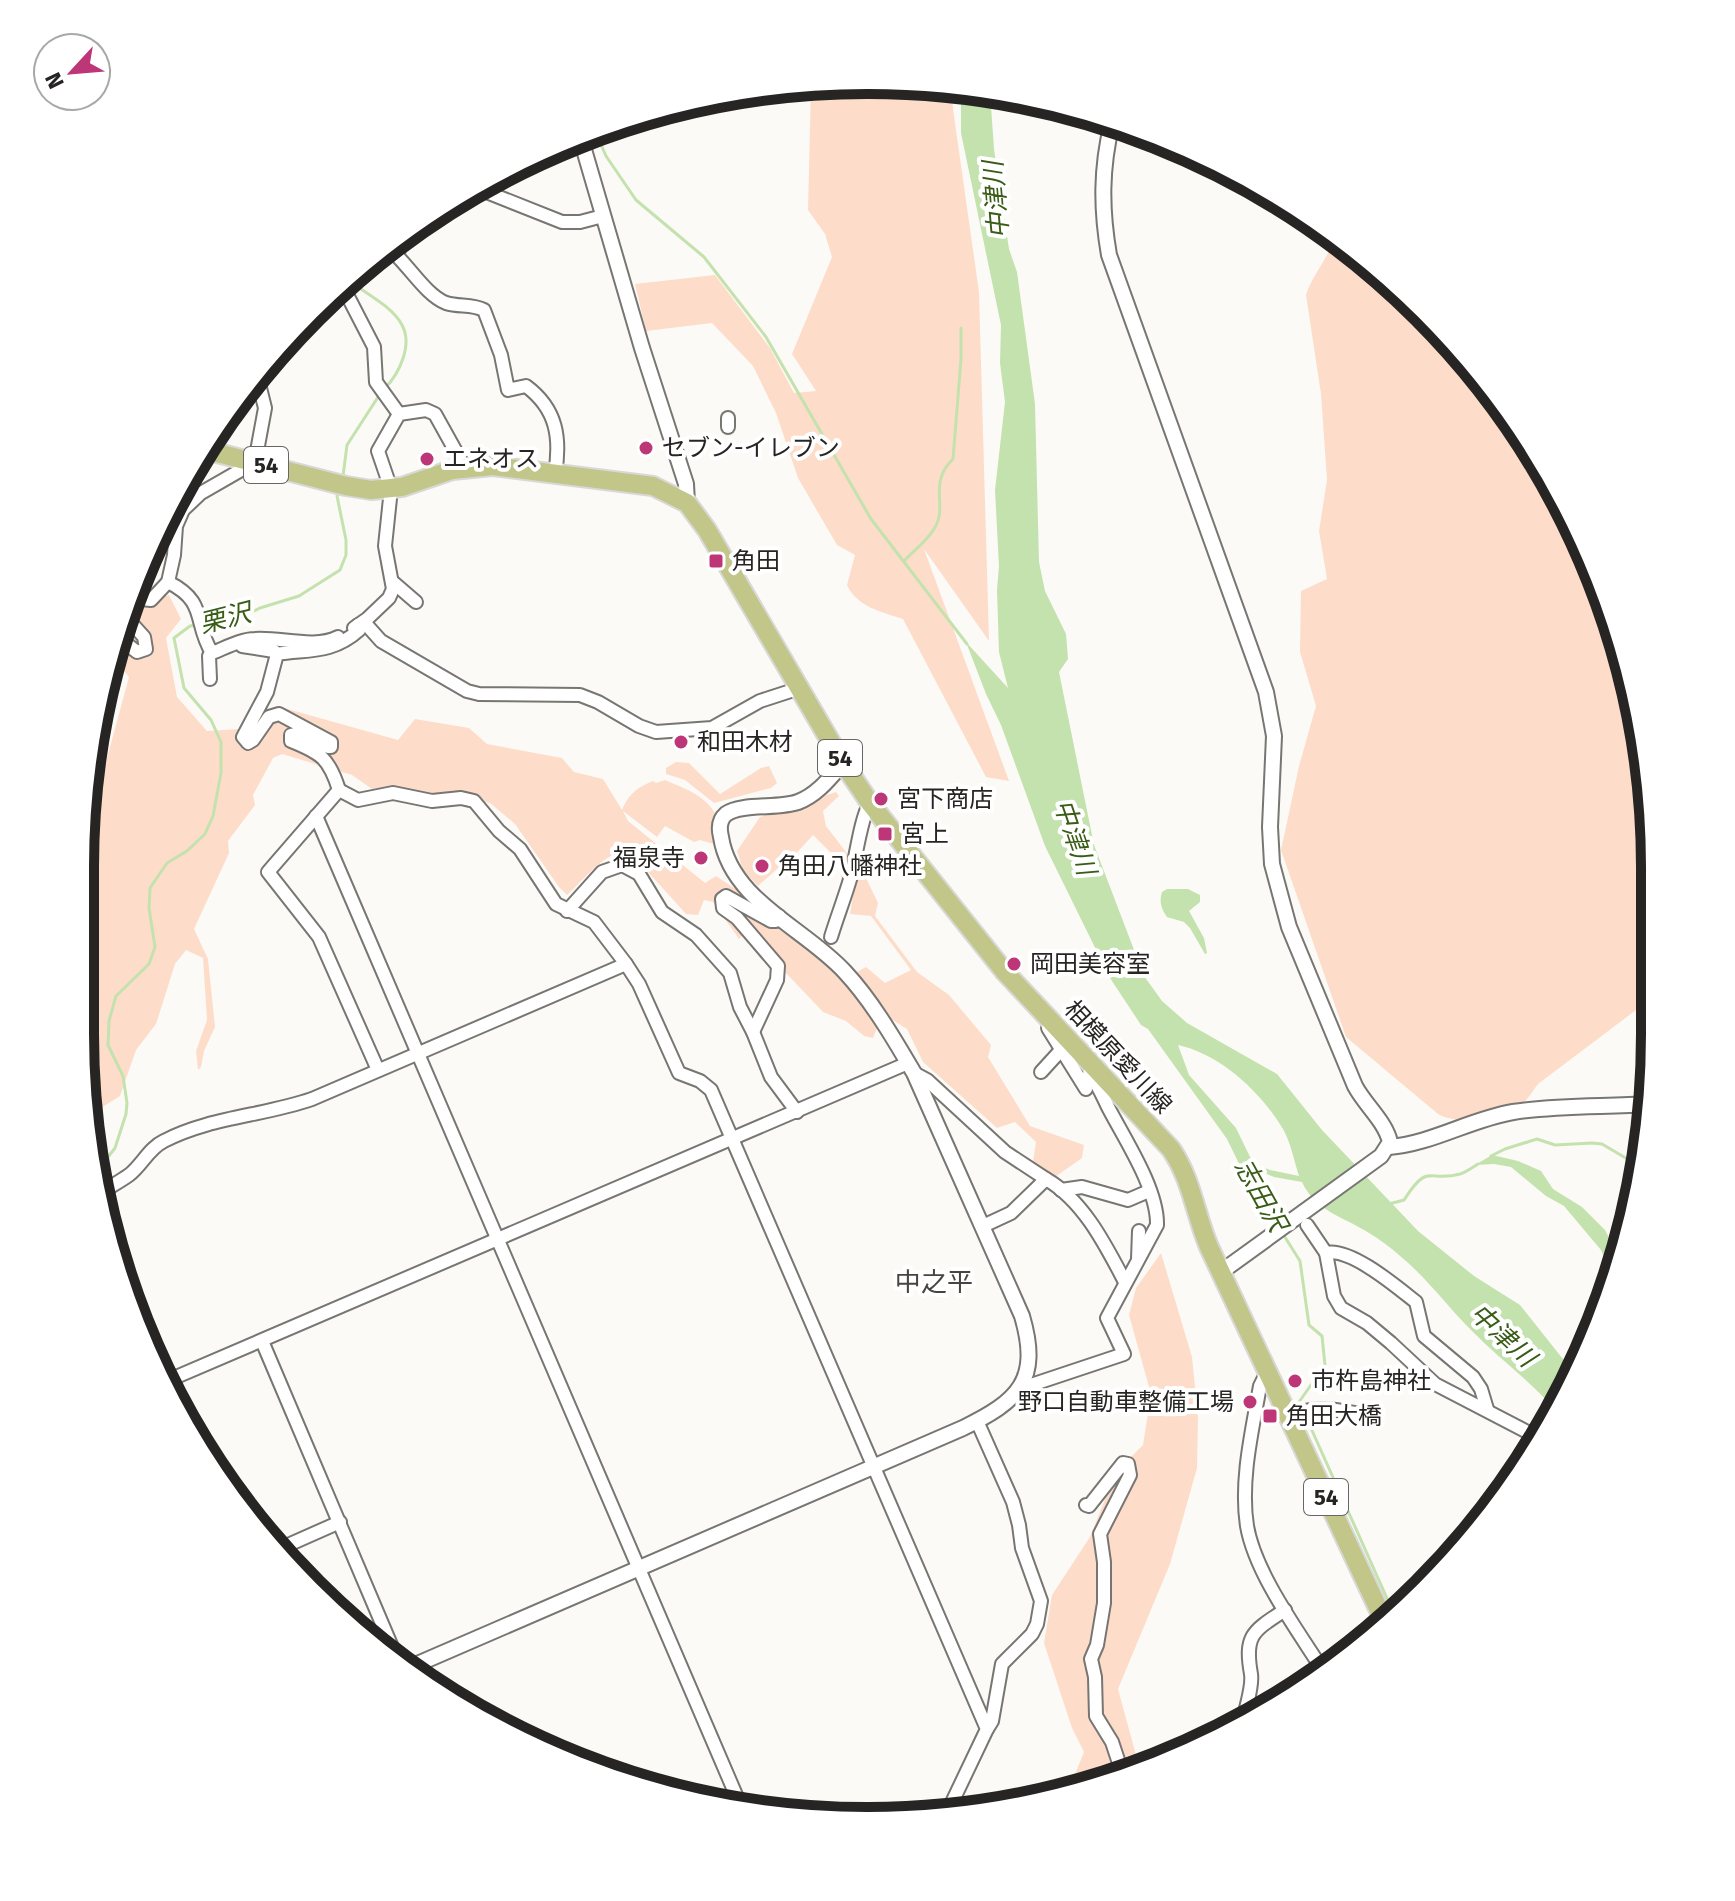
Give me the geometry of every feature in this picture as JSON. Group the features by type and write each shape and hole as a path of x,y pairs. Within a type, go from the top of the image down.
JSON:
{"main road":[{"name":"相模原愛川線","path":"215,452 371,490 413,485 465,468 493,466 653,486 687,503 707,530 843,763 870,803 965,924 1171,1149 1180,1163 1191,1186 1204,1234 1227,1269 1267,1372 1380,1613"}],"street":[{"path":"1110,133 1102,178 1109,255 1266,692 1274,736 1270,827 1272,864 1280,898 1355,1086 1385,1128 1390,1142 1385,1151"},
{"path":"584,148 658,402 686,484 687,503"},
{"path":"490,193 562,222 580,222 603,216"},
{"path":"398,253 398,257 437,298 484,310 501,355 508,390 526,386 553,416 558,444 555,474"},
{"path":"347,295 374,347 376,382 399,414"},
{"path":"142,599 151,600 168,582 176,526 183,510 201,493 255,462 265,408 260,389"},
{"path":"399,414 426,410 435,414 465,468"},
{"path":"210,679 209,656 212,653 255,639 329,641 361,624 389,598 394,583 385,546 391,489 378,451 399,414"},
{"path":"168,582 195,603 201,616 201,630 212,653"},
{"path":"394,583 416,602"},
{"path":"361,624 381,641 467,691 479,694 580,695 656,732 712,728 760,701 800,688"},
{"path":"240,643 243,647 258,647 277,654 324,650 352,635 361,624"},
{"path":"127,644 137,652 146,649 144,637 133,625"},
{"path":"277,654 267,692 243,737 244,742 253,740 274,714 292,720 331,742 331,747 328,747 296,734 290,738 326,759 339,790 358,800 393,793 432,801 461,798 474,801 499,831 520,849 556,904 594,922 639,984 679,1073 708,1085 987,1729"},
{"path":"419,1663 977,1421 999,1410 1019,1389 1029,1360 1028,1335 1022,1316 911,1068 852,979 823,951 747,890 733,872 721,841 720,823 725,815 735,810 786,805 808,797 822,787 843,763"},
{"path":"339,790 268,872 319,937 378,1070"},
{"path":"831,937 850,880 863,828 863,813 870,803"},
{"path":"316,816 736,1795"},
{"path":"567,911 602,872 622,865 639,874 662,912 696,935 730,973 740,1007 775,1086 797,1112"},
{"path":"753,1032 777,980 778,966 737,918 723,908 722,899 726,896 734,899 771,921 776,921 779,916"},
{"path":"110,1188 131,1174 154,1146 163,1141 200,1125 295,1105 626,964"},
{"path":"1045,1013 1041,1019 1086,1089"},
{"path":"1041,1072 1062,1049"},
{"path":"1019,1389 1124,1354 1107,1318 1157,1225 1155,1207 1133,1149 1098,1084 1079,1062 1084,1055"},
{"path":"175,1378 797,1112 911,1068"},
{"path":"911,1068 1005,1152 1061,1190 1098,1231 1125,1282"},
{"path":"1227,1269 1385,1151 1515,1111 1637,1105"},
{"path":"983,1226 1011,1213 1046,1179"},
{"path":"1061,1190 1082,1187 1128,1200 1149,1191"},
{"path":"1307,1225 1326,1253 1334,1296 1341,1308 1367,1323 1435,1384 1529,1434"},
{"path":"1138,1261 1139,1231"},
{"path":"1326,1253 1333,1251 1349,1256 1416,1302 1424,1336 1473,1377 1481,1389 1487,1409"},
{"path":"262,1341 390,1641"},
{"path":"1267,1372 1260,1386 1245,1507 1251,1541 1272,1589 1318,1662"},
{"path":"1288,1417 1314,1408 1361,1414"},
{"path":"952,1802 992,1721 1002,1664 1032,1634 1041,1601 1022,1548 1013,1502 977,1421"},
{"path":"1086,1505 1089,1506 1123,1463 1128,1464 1130,1475 1100,1534 1104,1603 1097,1645 1091,1659 1095,1677 1096,1716 1112,1742 1120,1765"},
{"path":"287,1545 340,1522"},
{"path":"1246,1707 1252,1676 1247,1648 1253,1633 1285,1610"}],"shaded area":[{"path":"868,94 953,99 979,292 989,641 924,549 1009,781 986,777 903,619 871,608 851,592 847,585 855,555 837,545 798,478 776,413 753,366 712,323 646,331 635,284 715,275 770,348 794,393 816,391 792,354 832,257 825,234 808,210 811,97"},
{"path":"1330,248 1378,286 1414,321 1449,357 1511,438 1561,525 1582,571 1615,667 1626,717 1639,817 1641,1006 1538,1084 1516,1109 1496,1117 1464,1120 1438,1114 1346,1037 1281,850 1316,706 1300,652 1301,591 1327,579 1319,531 1327,480 1321,394 1306,295"},
{"path":"169,595 181,619 166,638 177,697 207,731 258,728 284,708 398,740 415,719 469,728 487,744 562,758 574,772 603,779 622,810 638,789 653,781 665,780 694,793 712,808 716,815 712,828 714,844 700,840 694,842 665,826 657,837 623,811 628,821 705,883 716,876 767,911 815,950 844,979 866,967 885,983 911,970 871,916 850,914 855,885 842,880 837,859 813,835 791,859 758,886 743,870 737,851 760,817 836,792 839,796 823,811 826,826 866,878 878,903 875,916 917,972 949,995 991,1045 988,1057 1030,1126 1084,1145 1082,1158 1055,1177 1033,1162 1036,1142 1015,1122 997,1128 923,1062 907,1029 891,1019 876,1030 873,1038 864,1036 846,1021 823,1012 746,931 739,939 713,902 704,900 698,915 686,914 630,852 621,852 604,860 567,895 515,824 490,803 388,787 372,789 352,775 282,754 273,758 253,795 255,805 228,841 229,853 194,929 208,959 215,1027 204,1051 201,1067 198,1070 196,1051 207,1020 203,958 186,950 175,964 156,1024 136,1050 120,1096 99,1109 94,1034 94,868 99,788 129,677 120,667 142,601"},
{"path":"676,762 689,763 720,794 769,766 777,783 771,788 714,803 685,780 666,774 666,768"},
{"path":"1161,1253 1192,1357 1198,1418 1197,1468 1170,1564 1118,1689 1137,1758 1073,1779 1084,1752 1072,1728 1044,1643 1052,1595 1090,1537 1116,1472 1143,1445 1151,1394 1129,1315 1136,1288"}],"water":[{"name":"中津川","path":"961,100 991,105 994,149 1009,249 1017,272 1035,404 1039,562 1045,591 1066,634 1068,659 1059,672 1094,845 1144,976 1162,1001 1187,1023 1277,1074 1322,1130 1418,1231 1474,1276 1520,1305 1567,1364 1547,1401 1482,1341 1392,1249 1322,1207 1302,1182 1274,1177 1248,1166 1270,1215 1244,1174 1227,1139 1148,1029 1141,1025 1110,978 1045,846 1001,725 966,642 1008,688 999,652 995,490 1005,402 1000,363 1001,325 961,133","holes":["1178,1045 1209,1057 1238,1076 1274,1115 1286,1134 1299,1176 1253,1163 1236,1128 1189,1075"]},
{"path":"1167,889 1188,889 1200,895 1200,902 1189,911 1204,938 1207,953 1184,922 1165,914 1161,899 1162,892"},
{"path":"1492,1155 1541,1171 1553,1189 1582,1207 1605,1230 1612,1244 1606,1262 1601,1250 1564,1206 1546,1196 1511,1167 1475,1165"}],"waterway":[{"path":"600,142 636,200 704,257 766,337 871,519 967,644"},
{"name":"栗沢","path":"357,286 392,312 405,333 403,359 385,388"},
{"path":"904,561 934,529 940,512 941,477 953,459 961,328"},
{"name":"栗沢","path":"343,476 347,445 380,394"},
{"name":"栗沢","path":"205,624 238,619 260,608 299,596 340,570 346,555 346,540 337,496 339,491"},
{"name":"栗沢","path":"105,1159 115,1148 127,1103 123,1076 108,1045 109,1021 116,996 149,964 155,947 149,908 150,888 167,863 187,851 205,834 213,816 221,773 221,742 211,720 184,688 174,638 190,626 197,625"},
{"path":"1491,1156 1537,1139 1555,1145 1602,1144 1630,1160"},
{"path":"1389,1204 1404,1200 1424,1177 1460,1174 1478,1164"},
{"name":"志田沢","path":"1261,1200 1276,1224"},
{"name":"志田沢","path":"1283,1234 1300,1261 1309,1325 1322,1336 1325,1365 1299,1402"},
{"name":"志田沢","path":"1306,1417 1389,1604"}],"place":[{"name":"セブン-イレブン","path":"646,448"},
{"name":"エネオス","path":"427,459"},
{"name":"角田","path":"716,561"},
{"name":"和田木材","path":"681,742"},
{"name":"宮下商店","path":"881,799"},
{"name":"宮上","path":"885,834"},
{"name":"福泉寺","path":"701,858"},
{"name":"角田八幡神社","path":"762,866"},
{"name":"岡田美容室","path":"1014,964"},
{"name":"市杵島神社","path":"1295,1381"},
{"name":"野口自動車整備工場","path":"1250,1402"},
{"name":"角田大橋","path":"1270,1416"}],"district":[{"name":"中之平","path":"934,1282"}]}
